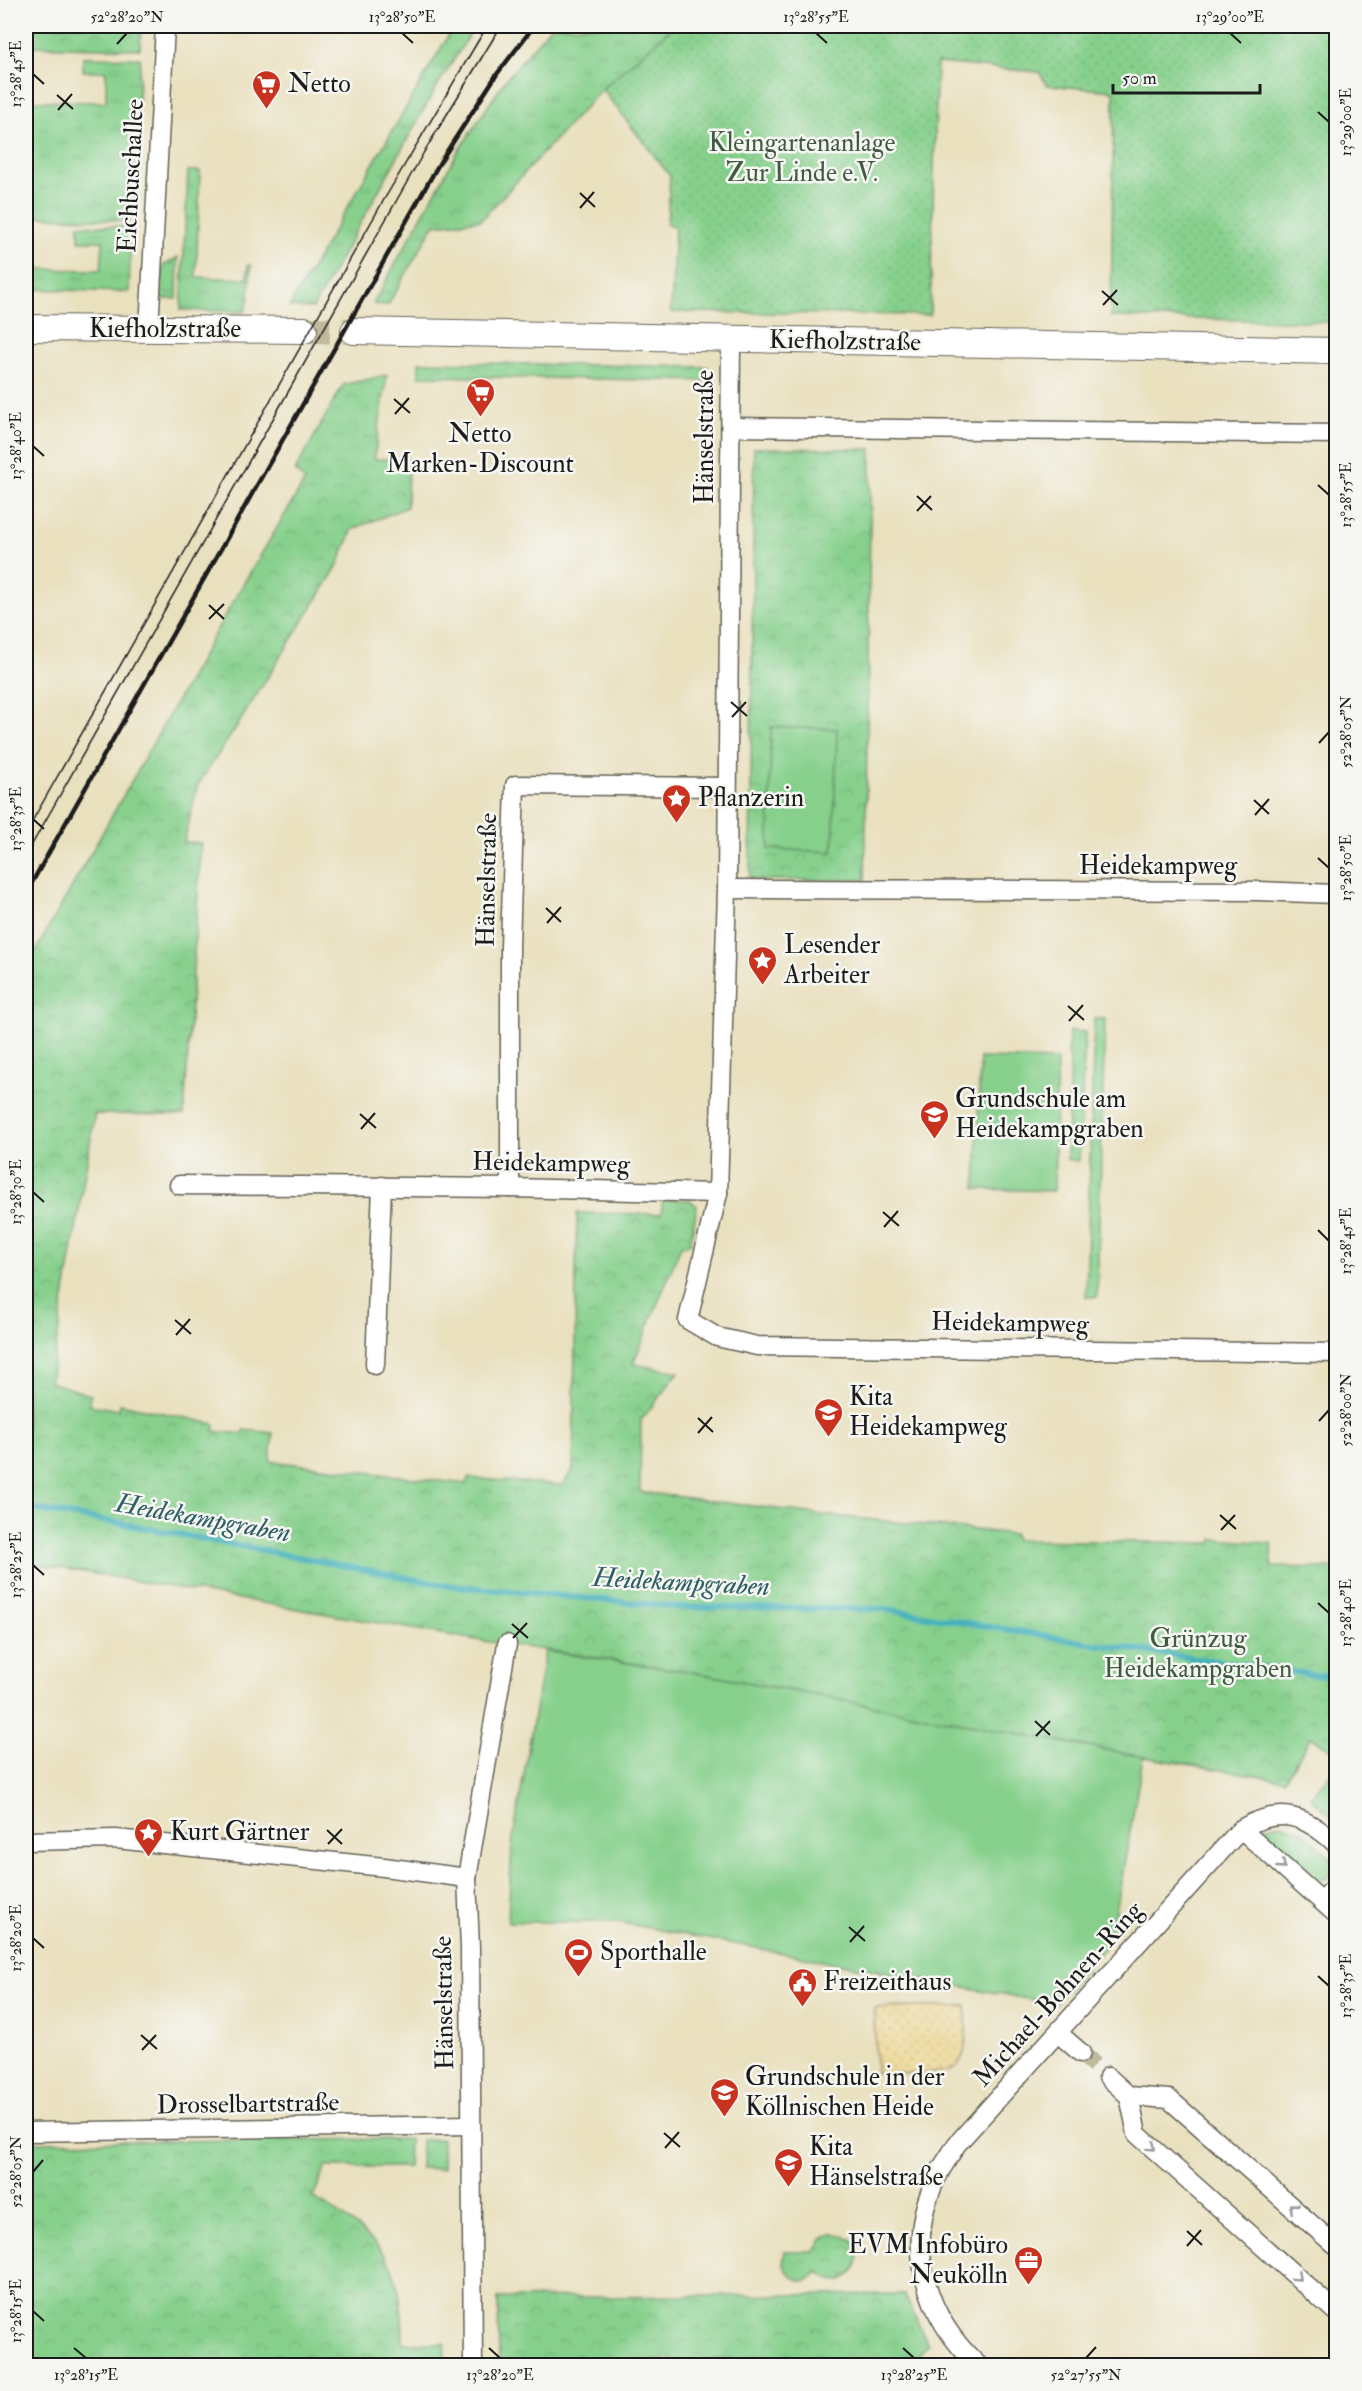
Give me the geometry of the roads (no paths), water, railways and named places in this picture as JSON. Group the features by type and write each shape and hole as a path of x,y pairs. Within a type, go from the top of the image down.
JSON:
{"street":[{"name":"Eichbuschallee","path":"149,330 165,26"},
{"name":"Kiefholzstraße","path":"26,328 303,330"},
{"name":"Kiefholzstraße","path":"354,330 1336,351"},
{"name":"Hänselstraße","path":"688,1320 718,1193 727,889 731,338"},
{"path":"731,427 1336,434"},
{"name":"Hänselstraße","path":"510,1188 510,947 515,785 726,787"},
{"name":"Heidekampweg","path":"727,889 1258,891 1336,894"},
{"name":"Heidekampweg","path":"179,1185 382,1186 718,1193"},
{"path":"375,1365 382,1186"},
{"name":"Heidekampweg","path":"688,1320 717,1337 757,1346 1336,1353"},
{"name":"Hänselstraße","path":"473,2366 467,1878 507,1644"},
{"name":"Michael-Bohnen-Ring","path":"979,2366 962,2350 944,2327 929,2293 921,2258 925,2209 936,2178 956,2145 1241,1829 1259,1818 1290,1816 1318,1827 1336,1844"},
{"path":"1241,1829 1336,1914"},
{"path":"26,1841 116,1839 467,1878"},
{"path":"1322,1901 1336,1886"},
{"path":"1058,2033 1081,2053"},
{"path":"1108,2077 1129,2096 1137,2134 1336,2312"},
{"path":"1129,2096 1169,2099 1336,2246"},
{"name":"Drosselbartstraße","path":"26,2132 471,2125"}],"waterway":[{"name":"Heidekampgraben","path":"26,1508 124,1524 445,1585 679,1607 886,1609 1087,1643 1336,1678"}],"tunnel":[{"path":"304,330 354,331"},
{"path":"1081,2053 1108,2077"}],"tram line":[{"path":"26,832 382,203 487,26"},
{"path":"26,855 424,152 501,26"}],"railway":[{"path":"26,893 440,162 497,74 534,26"}],"place":[{"name":"Netto","path":"267,110"},
{"name":"Netto Marken-Discount","path":"480,418"},
{"name":"Pflanzerin","path":"677,824"},
{"name":"Lesender Arbeiter","path":"763,986"},
{"name":"Grundschule am Heidekampgraben","path":"934,1140"},
{"name":"Kita Heidekampweg","path":"828,1438"},
{"name":"Kurt Gärtner","path":"149,1858"},
{"name":"Sporthalle","path":"579,1978"},
{"name":"Freizeithaus","path":"802,2008"},
{"name":"Grundschule in der Köllnischen Heide","path":"724,2118"},
{"name":"Kita Hänselstraße","path":"788,2188"},
{"name":"EVM Infobüro Neukölln","path":"1029,2286"}],"park label":[{"name":"Kleingartenanlage Zur Linde e.V.","path":"802,158"},
{"name":"Grünzug Heidekampgraben","path":"1198,1654"}]}
